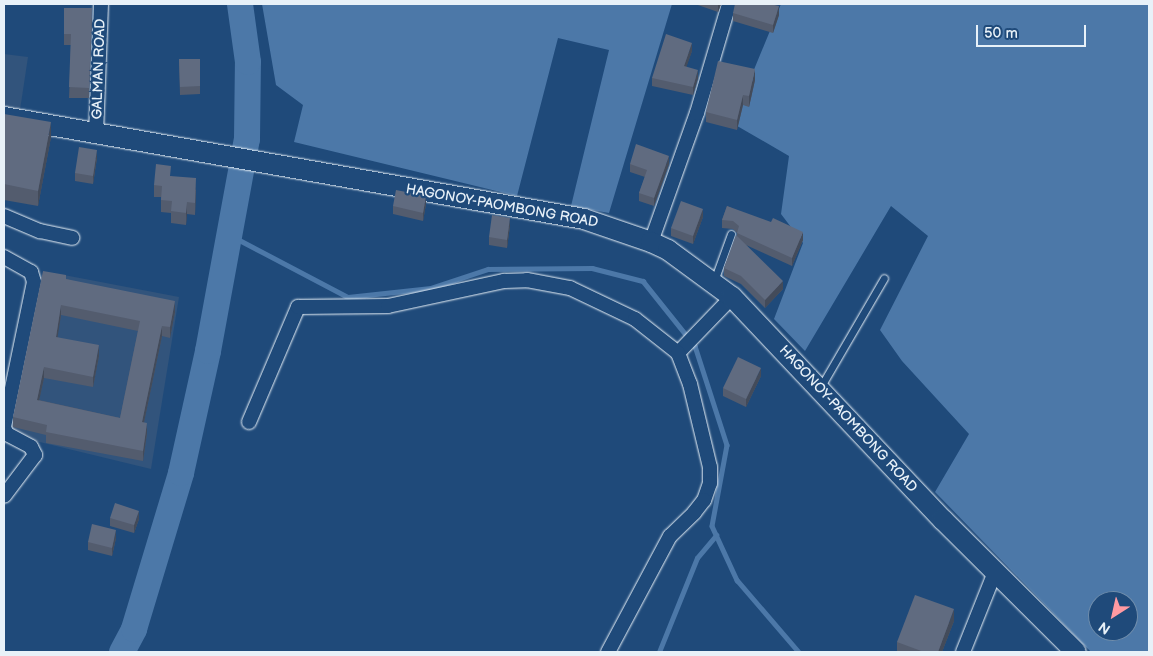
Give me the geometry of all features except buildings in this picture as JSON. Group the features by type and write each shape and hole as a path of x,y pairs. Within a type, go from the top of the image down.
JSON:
{"main road":[{"name":"HAGONOY-PAOMBONG ROAD","path":"4,117 584,219 651,242 732,297 995,572 1076,652"}],"street":[{"name":"GALMAN ROAD","path":"96,134 101,4"},
{"path":"651,242 697,113 729,4"},
{"path":"4,216 40,231 72,238"},
{"path":"4,257 31,272 34,282 4,428 7,434 30,447 35,455 4,496"},
{"path":"249,422 298,307 388,306 504,281 527,280 570,288 610,304 683,348"},
{"path":"683,348 732,297"},
{"path":"608,652 670,536 694,513 704,500 710,483 710,467 683,348"},
{"path":"963,652 995,572"}],"lane":[{"path":"713,283 731,234"},
{"path":"820,389 884,278"}],"shaded area":[{"path":"262,4 672,4 609,213 571,206 609,50 558,38 517,196 294,142 303,105 276,85"},
{"path":"781,4 1149,4 1149,652 1091,652 935,492 969,434 902,361 880,330 928,236 891,206 805,351 774,319 803,243 781,214 789,156 732,123"},
{"path":"4,54 28,57 20,110 4,107"},
{"path":"64,275 179,297 151,469 19,437 9,430 40,277"}],"waterway":[{"path":"122,652 134,629 181,473 208,351 247,139 248,62 240,4"},
{"path":"228,234 348,297 431,288 488,269 592,268 643,281 695,346 727,445 712,526 737,580 799,652"},
{"path":"659,652 697,558 716,535"}]}
